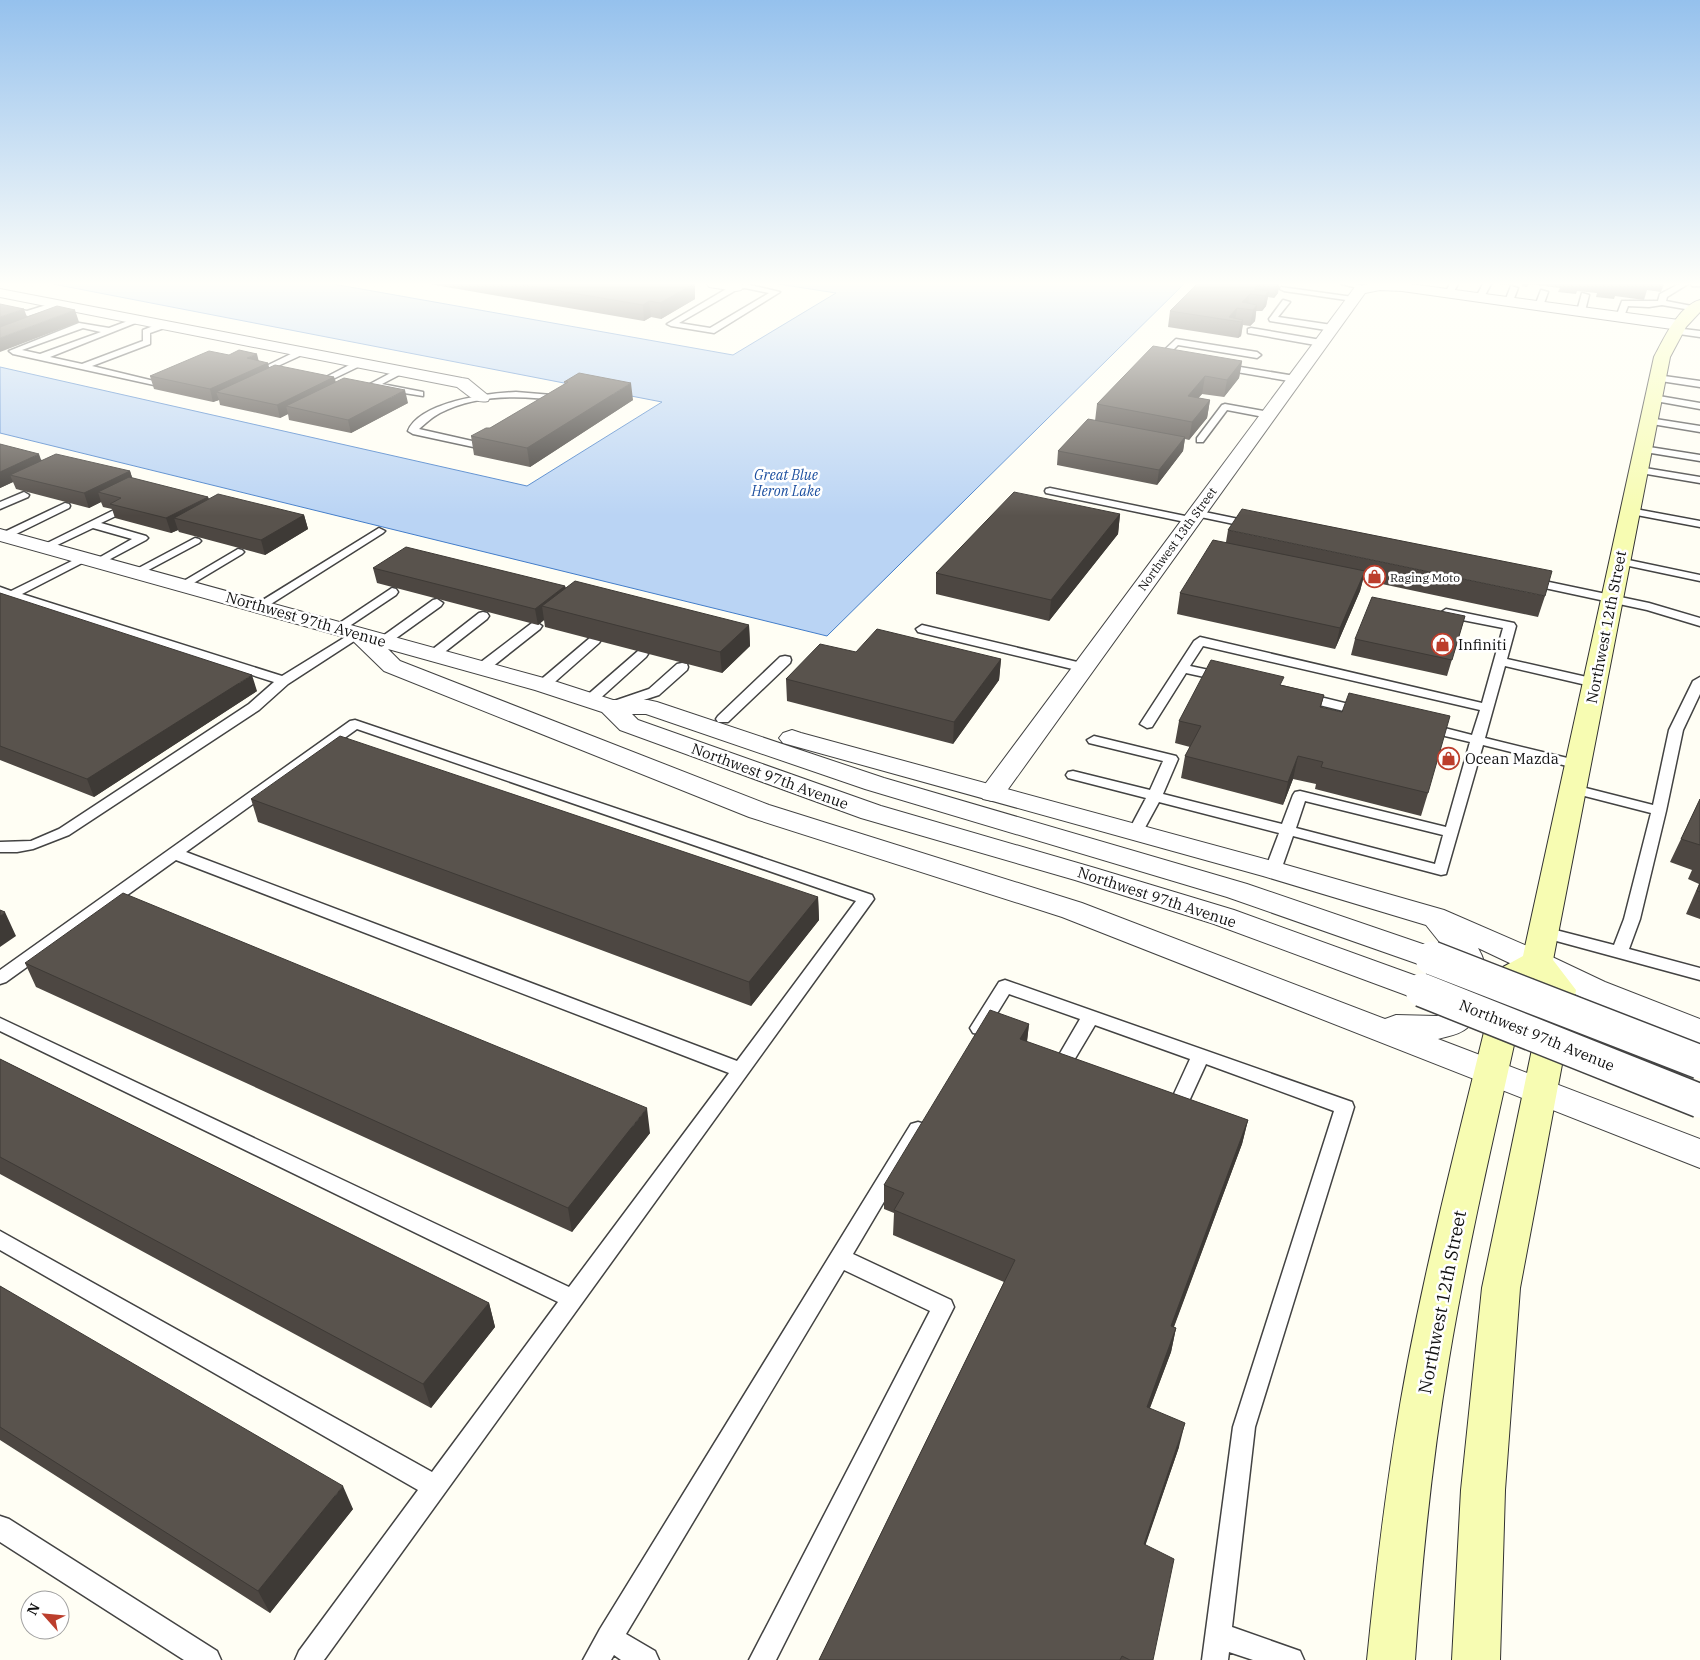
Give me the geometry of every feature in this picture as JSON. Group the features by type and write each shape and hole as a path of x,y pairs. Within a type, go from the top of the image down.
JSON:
{"main road":[{"name":"Northwest 12th Street","path":"1391,1660 1397,1585 1420,1409 1448,1263 1514,975 1537,962 1661,361"},
{"path":"1476,1660 1483,1490 1501,1288 1560,990 1537,962"}],"street":[{"path":"351,361 462,383 482,397"},
{"name":"Northwest 13th Street","path":"992,793 1307,361"},
{"name":"Northwest 97th Avenue","path":"2,535 482,668 600,703 648,707 874,783 1219,884 1432,958 1700,1062"},
{"path":"360,634 392,666 724,798 794,823 1051,902 1700,1154"},
{"name":"Northwest 97th Avenue","path":"600,703 629,725 833,799 1177,902 1320,951 1700,1101"},
{"path":"682,718 724,720 1273,870 1434,917 1537,962 1594,990 1700,1032"},
{"path":"1365,1023 1429,1029 1447,1026 1458,1020 1467,1009 1471,990 1470,961 1467,953 1434,917"}],"lane":[{"path":"60,361 151,383"},
{"path":"83,367 97,361"},
{"path":"264,369 280,361"},
{"path":"332,376 359,363"},
{"path":"1210,365 1295,379"},
{"path":"400,371 373,385 420,394"},
{"path":"1657,378 1700,384"},
{"path":"478,445 414,430 414,428 440,410 482,397 539,394 561,398"},
{"path":"1653,398 1700,406"},
{"path":"1200,440 1225,407 1269,415"},
{"path":"1649,421 1700,429"},
{"path":"1643,449 1700,458"},
{"path":"1639,470 1700,480"},
{"path":"1050,491 1193,517 1263,527"},
{"path":"0,506 24,494"},
{"path":"2,535 65,506"},
{"path":"1630,511 1700,524"},
{"path":"45,547 114,513"},
{"path":"6,593 142,538 91,524"},
{"path":"259,606 379,531"},
{"path":"137,572 195,541"},
{"path":"183,585 238,552"},
{"path":"1619,561 1700,578"},
{"path":"1515,579 1611,599 1700,622"},
{"path":"360,634 392,592"},
{"path":"6,593 283,681"},
{"path":"0,847 20,848 36,844 64,832 254,707 283,681 360,634 437,603"},
{"path":"1073,775 1441,870 1510,626 1436,611"},
{"path":"433,655 483,616"},
{"path":"482,668 536,626"},
{"path":"922,629 1084,668"},
{"path":"542,685 595,640"},
{"path":"1147,724 1200,641 1488,708"},
{"path":"600,703 642,654"},
{"path":"724,720 785,660"},
{"path":"1501,661 1595,683"},
{"path":"600,703 654,692 682,667"},
{"path":"1182,668 1240,682"},
{"path":"1620,952 1632,919 1659,811 1676,730 1700,681"},
{"path":"1289,694 1336,710 1373,714"},
{"path":"1409,723 1478,740 1659,811"},
{"path":"0,978 355,724 866,899 308,1660"},
{"path":"1094,740 1171,759 1155,796 1136,832"},
{"path":"1273,870 1286,830 1303,788 1452,832"},
{"path":"173,854 741,1070"},
{"path":"1544,932 1700,974"},
{"path":"969,1045 1005,986 1345,1106 1244,1427 1215,1660"},
{"path":"1061,1067 1091,1016"},
{"path":"0,1024 573,1299"},
{"path":"1177,1107 1201,1055"},
{"path":"596,1660 927,1113"},
{"path":"0,1240 435,1487"},
{"path":"762,1660 943,1308 840,1258"},
{"path":"0,1528 208,1660"},
{"path":"1218,1635 1291,1660"},
{"path":"609,1638 646,1660"}],"water":[{"name":"Great Blue Heron Lake","path":"453,361 1105,361 827,636 0,433 0,367 527,486 662,402"}],"building":[{"path":"184,361 268,363 210,389 150,376"},
{"path":"1138,361 1242,361 1227,380 1205,376 1188,396 1210,400 1192,422 1097,404"},
{"path":"275,365 334,377 277,405 216,392"},
{"path":"579,373 631,383 527,448 471,436 486,428 490,428 568,382 564,382"},
{"path":"344,378 405,390 348,420 286,406"},
{"path":"1088,419 1185,437 1159,470 1058,451"},
{"path":"0,444 39,454 0,472"},
{"path":"56,454 130,471 84,493 10,475"},
{"path":"129,477 208,497 166,518 110,504 121,498 98,492"},
{"path":"1014,492 1120,514 1051,600 936,573"},
{"path":"218,494 304,515 261,540 174,518"},
{"path":"1242,509 1552,571 1545,596 1228,530"},
{"path":"1213,540 1365,571 1340,628 1180,593"},
{"path":"406,547 565,586 535,609 373,568"},
{"path":"575,581 749,625 720,652 542,606"},
{"path":"0,593 252,675 87,779 0,746"},
{"path":"1372,597 1465,616 1452,660 1355,639"},
{"path":"877,629 1001,659 954,722 786,679 820,644 856,652"},
{"path":"1211,660 1284,677 1280,685 1324,695 1320,707 1342,712 1349,693 1450,716 1428,793 1321,767 1323,762 1298,756 1288,782 1185,756 1201,726 1179,721"},
{"path":"340,736 818,897 749,982 251,799"},
{"path":"1700,799 1700,845 1681,839"},
{"path":"123,893 647,1108 568,1208 25,963"},
{"path":"990,1010 1029,1024 1020,1039 1248,1120 1171,1326 1176,1328 1147,1407 1185,1423 1144,1544 1174,1559 1153,1660 1130,1660 1122,1656 1120,1660 819,1660 1015,1260 894,1210 904,1193 884,1185"},
{"path":"0,1059 489,1303 423,1384 0,1157"},
{"path":"0,1286 343,1486 258,1591 0,1427"}],"place":[{"name":"Raging Moto","path":"1374,577"},
{"name":"Infiniti","path":"1442,644"},
{"name":"Ocean Mazda","path":"1449,758"}]}
